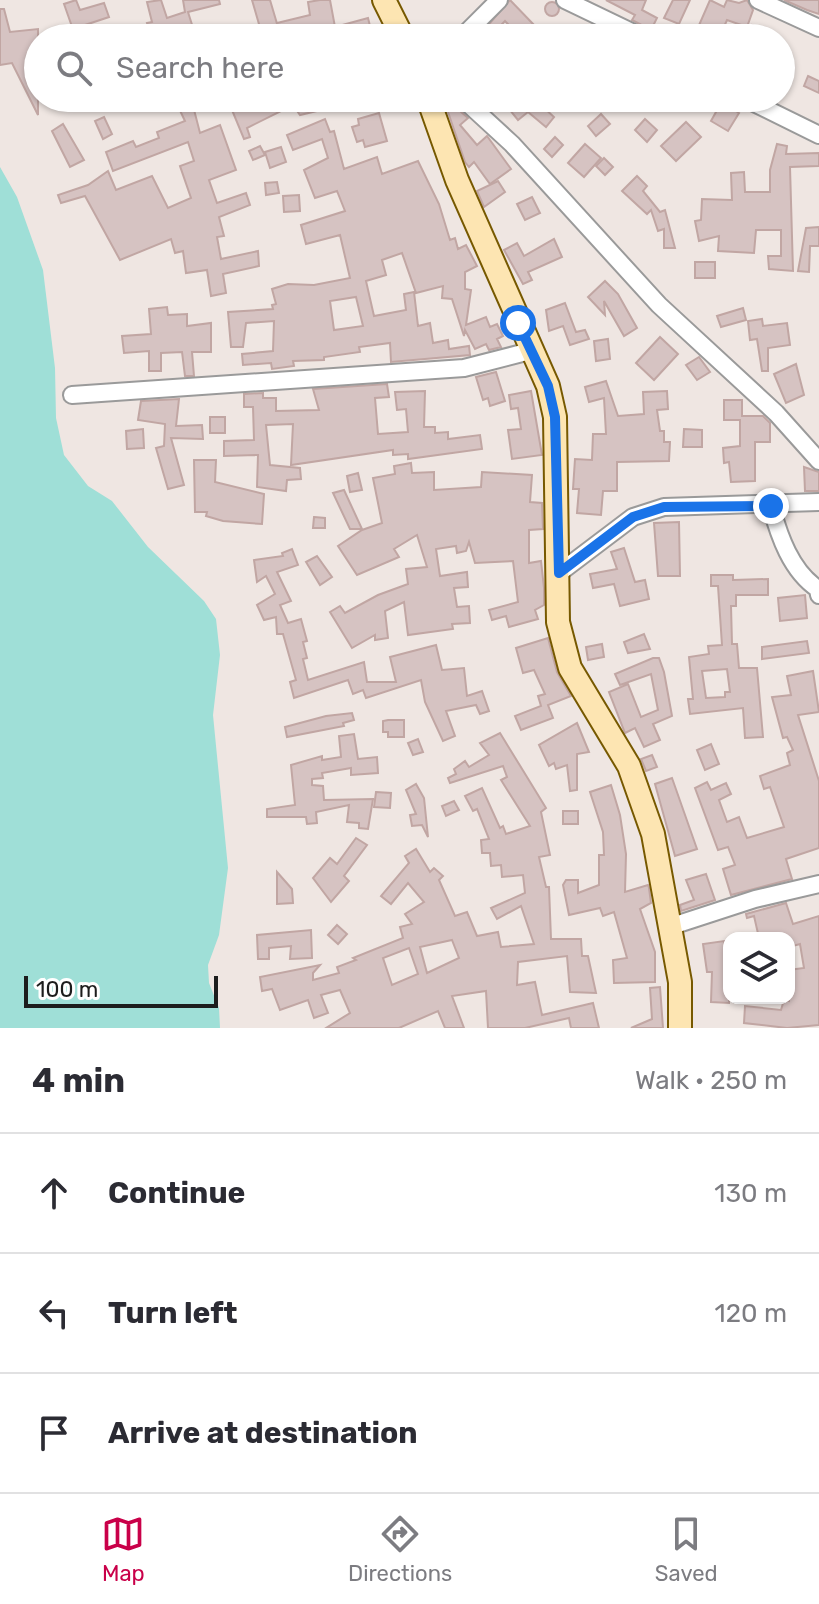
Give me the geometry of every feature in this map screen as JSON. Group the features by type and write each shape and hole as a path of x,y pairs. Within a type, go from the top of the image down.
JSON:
{"main road":[{"path":"384,0 396,24"},
{"path":"433,112 457,180 548,386 555,417 558,622 570,668 629,766 653,834 680,982 680,1028"}],"street":[{"path":"475,24 499,0"},
{"path":"565,0 615,24"},
{"path":"758,0 819,28"},
{"path":"477,112 512,144 659,305 776,413 819,461"},
{"path":"772,112 819,135"},
{"path":"72,395 464,368 530,351"},
{"path":"559,573 633,517 664,507 771,506 819,502"},
{"path":"771,506 777,531 799,576 818,589 819,595"},
{"path":"669,927 755,899 819,884"}],"water":[{"path":"0,167 17,197 43,270 55,368 56,418 64,455 88,486 112,501 148,547 204,601 216,619 220,655 213,715 228,868 219,935 208,965 209,983 219,1008 220,1028 0,1028"}],"building":[{"path":"76,0 80,10 104,3 109,17 88,24 71,24 64,4"},
{"path":"161,0 167,18 185,12 183,0 219,0 220,4 188,12 192,24 147,24 152,22 147,2"},
{"path":"252,0 270,0 277,24 259,24"},
{"path":"330,0 334,24 277,24 310,15 308,2"},
{"path":"510,0 533,24 508,24 505,21 502,24 489,24"},
{"path":"606,0 646,0 642,10 657,18 654,24 640,24 632,20 635,15"},
{"path":"673,0 690,0 679,24 664,18"},
{"path":"710,0 724,7 727,0 739,3 747,0 753,10 748,24 727,20 725,24 700,24"},
{"path":"784,0 819,0 819,14 807,10"},
{"path":"552,2 559,9 552,16 545,9"},
{"path":"0,9 4,9 10,32 24,30 24,87 12,63 0,65"},
{"path":"368,18 370,24 346,24"},
{"path":"808,76 819,81 819,93 804,86"},
{"path":"181,112 195,112 200,133 220,125 236,170 209,180 217,203 246,193 250,205 219,217 224,236 217,237 221,259 258,251 259,266 223,274 226,293 211,296 207,270 186,273 183,251 175,253 171,239 120,260 85,196 61,203 58,195 88,185 108,171 116,190 152,176 168,208 191,198 180,166 194,161 188,142 113,171 106,152 133,141 136,147 159,138 157,132 185,121"},
{"path":"233,112 279,112 247,128 250,137 244,139"},
{"path":"448,112 461,112 468,118 460,125 477,145 487,136 511,169 490,184 474,162 469,167"},
{"path":"511,112 528,112 518,120"},
{"path":"528,112 549,112 554,117 546,127"},
{"path":"716,112 739,113 728,131 711,121"},
{"path":"379,113 387,141 365,147 363,140 357,142 352,127 359,125 358,119"},
{"path":"601,114 610,124 596,136 588,126"},
{"path":"104,117 112,134 103,139 95,121"},
{"path":"325,119 330,132 334,131 344,169 377,157 382,174 418,161 439,204 450,240 455,238 458,249 466,245 477,266 465,272 465,289 471,290 466,325 486,317 490,327 497,324 503,336 497,339 501,347 489,350 486,344 475,349 465,330 464,336 452,299 442,298 443,286 416,293 402,253 382,260 386,275 366,281 374,316 406,310 404,294 414,292 418,326 430,323 433,343 448,340 449,349 469,346 470,355 391,362 390,343 359,347 360,352 324,357 324,360 293,361 294,366 272,369 271,363 243,365 242,354 273,351 274,321 246,323 243,347 231,347 228,312 273,309 272,305 276,304 272,289 288,284 314,285 350,278 340,235 306,244 301,225 345,211 337,191 315,198 304,170 328,158 322,139 293,150 287,135","holes":["356,297 363,326 334,330 330,301"]},
{"path":"645,119 657,130 647,142 635,130"},
{"path":"686,122 701,137 676,161 661,146"},
{"path":"63,124 84,160 70,167 52,131"},
{"path":"555,137 563,145 552,157 544,149"},
{"path":"585,144 601,158 584,177 568,163"},
{"path":"777,144 787,146 786,154 819,153 819,166 790,167 793,271 769,269 768,256 781,256 781,230 756,230 754,253 718,251 719,236 699,241 695,221 701,220 702,199 732,200 731,173 744,172 745,192 770,192 770,170"},
{"path":"260,146 265,155 253,160 249,151"},
{"path":"281,147 286,162 270,168 265,152"},
{"path":"604,158 613,167 605,175 596,166"},
{"path":"637,176 647,186 643,191 660,212 665,210 675,248 664,248 664,229 658,231 651,210 647,214 622,191"},
{"path":"498,181 505,192 484,207 477,191"},
{"path":"277,182 279,193 266,195 265,183"},
{"path":"299,195 300,211 284,212 283,196"},
{"path":"532,197 540,213 525,220 517,204"},
{"path":"819,227 819,246 810,246 809,272 798,271 806,228"},
{"path":"554,239 562,257 528,272 532,280 523,284 504,250 517,243 524,256"},
{"path":"695,262 715,262 715,278 695,278"},
{"path":"605,281 618,294 637,328 624,336 604,301 605,315 588,297"},
{"path":"565,303 576,332 585,330 589,339 570,345 563,326 549,331 546,310"},
{"path":"167,307 168,315 187,314 187,326 211,323 211,352 192,352 194,376 185,376 182,352 161,353 161,371 149,371 149,351 124,353 122,336 151,334 149,309"},
{"path":"743,308 746,320 721,327 717,316"},
{"path":"762,319 763,326 787,323 790,345 768,348 768,371 762,371 757,339 750,340 748,321"},
{"path":"660,337 678,354 654,380 636,363"},
{"path":"608,339 610,359 596,361 594,341"},
{"path":"699,357 710,372 697,380 686,365"},
{"path":"796,364 804,395 786,403 774,374"},
{"path":"496,372 505,401 490,406 488,398 483,400 476,377"},
{"path":"606,381 618,416 644,414 643,392 667,391 668,409 657,410 664,442 670,442 669,461 617,462 617,491 603,491 601,515 577,513 579,489 573,489 575,459 592,460 593,434 606,434 604,398 589,402 585,387"},
{"path":"387,384 389,397 375,398 378,434 408,432 406,409 397,410 395,392 425,391 424,427 435,427 435,433 448,432 448,439 480,435 482,449 408,459 408,454 393,455 393,450 291,465 293,424 266,425 270,465 300,468 301,479 287,480 286,491 257,487 258,455 224,456 224,441 254,440 253,407 244,407 244,394 263,393 263,398 276,398 276,411 319,410 313,389"},
{"path":"531,391 542,455 512,459 508,430 521,429 518,408 511,409 509,395"},
{"path":"179,399 176,426 202,425 203,439 171,438 184,485 168,489 156,448 164,446 165,424 138,420 141,401"},
{"path":"724,400 742,400 742,416 763,416 770,423 770,442 755,442 755,481 731,482 729,462 724,463 723,448 740,446 740,420 724,420"},
{"path":"210,417 225,417 225,433 210,433"},
{"path":"143,429 144,448 127,449 126,431"},
{"path":"684,429 702,430 702,447 683,447"},
{"path":"194,460 216,460 215,482 264,494 262,524 223,521 206,516 207,512 195,512"},
{"path":"411,463 412,473 434,472 434,490 481,487 482,472 532,475 530,502 542,503 543,529 529,530 529,563 541,561 544,588 544,605 535,610 538,619 509,627 506,616 492,620 489,610 518,602 513,561 475,563 469,542 466,551 457,553 456,546 436,549 440,576 467,572 468,587 454,588 457,607 469,606 470,623 452,624 453,629 408,635 404,602 385,611 388,638 375,640 375,635 352,648 330,612 340,606 345,613 378,595 408,584 406,569 427,567 417,535 394,549 399,557 357,575 338,546 362,530 382,523 373,478 395,474 394,466"},
{"path":"804,467 819,472 819,491 805,491"},
{"path":"358,473 362,490 350,492 347,476"},
{"path":"344,490 362,529 350,529 333,493"},
{"path":"314,517 325,518 325,528 313,528"},
{"path":"679,522 680,576 658,576 654,523"},
{"path":"624,548 635,582 645,580 649,599 620,606 614,584 593,588 590,574 617,569 611,552"},
{"path":"292,549 298,565 277,572 291,601 280,605 288,623 301,619 307,641 303,642 307,658 303,659 308,680 364,662 367,682 396,682 390,657 436,645 442,670 464,668 467,696 482,691 489,711 480,714 476,705 446,711 455,736 443,741 425,702 421,680 366,698 363,690 353,694 348,680 294,698 290,682 296,680 283,634 277,634 276,617 264,620 257,605 275,594 266,576 257,582 254,560 283,556 282,553"},
{"path":"317,556 332,577 320,585 306,562"},
{"path":"711,575 733,575 733,580 768,579 768,595 736,595 736,606 731,606 732,644 737,644 739,668 757,668 763,737 745,738 743,708 690,714 688,699 693,699 689,657 709,654 708,646 722,645 718,586 711,586","holes":["727,669 730,692 725,692 725,697 706,698 702,671"]},
{"path":"805,595 807,618 780,621 778,598"},
{"path":"644,634 650,649 628,653 624,642"},
{"path":"548,638 557,672 571,696 548,705 553,718 521,730 515,716 541,706 538,696 545,694 534,670 523,673 516,648"},
{"path":"807,641 809,653 762,659 762,647"},
{"path":"602,644 604,657 588,660 586,647"},
{"path":"659,658 664,672 672,716 653,724 660,740 644,747 635,728 625,733 609,692 628,684 641,717 658,710 651,674 620,685 615,674"},
{"path":"813,671 819,712 798,715 819,781 819,848 786,859 792,879 731,895 723,869 735,865 728,847 718,850 695,788 707,782 711,790 726,783 731,794 719,800 727,822 739,817 747,838 784,827 770,787 764,789 760,776 790,765 787,753 793,750 787,737 783,738 772,697 791,695 787,676"},
{"path":"352,713 354,720 343,723 344,726 287,737 285,727"},
{"path":"404,720 404,737 388,737 388,732 383,732 383,721"},
{"path":"577,723 589,752 577,754 577,790 570,791 567,765 556,769 554,763 549,766 539,745"},
{"path":"500,733 546,808 541,812 550,855 539,857 546,887 549,887 551,939 581,939 582,956 588,956 596,993 570,992 567,956 518,962 517,985 535,982 542,1015 593,1003 599,1028 571,1028 569,1018 525,1028 488,1028 486,991 452,996 464,1028 445,1028 438,1011 399,1028 326,1028 350,1013 340,990 321,995 328,1013 314,1018 308,1000 280,1010 272,989 262,991 260,977 320,965 313,973 313,980 339,973 337,967 356,960 353,958 403,938 400,927 412,924 405,914 424,902 408,883 391,904 381,896 409,863 405,856 416,849 430,872 434,868 443,876 439,880 455,916 467,912 477,936 498,932 501,947 534,944 521,906 497,919 491,908 525,893 523,875 502,877 501,865 491,866 490,853 482,853 481,840 489,839 477,809 473,811 465,796 482,788 500,828 503,826 506,834 530,826 501,780 507,777 503,766 450,783 448,778 456,774 454,769 465,761 469,767 489,755 480,743","holes":["452,940 459,958 427,973 420,947","409,948 418,974 392,985 383,958"]},
{"path":"354,734 358,759 377,757 378,773 351,775 351,768 322,773 323,778 312,779 312,785 323,786 324,800 373,799 368,829 359,828 359,823 347,822 349,805 316,812 317,823 307,824 306,817 267,817 267,809 295,805 291,765 322,756 322,760 341,757 339,736"},
{"path":"418,739 423,752 413,755 408,743"},
{"path":"711,744 719,764 705,770 697,750"},
{"path":"652,755 657,767 646,771 641,759"},
{"path":"672,778 697,849 675,856 655,784"},
{"path":"416,784 424,798 428,837 422,825 412,826 410,815 416,814 406,790"},
{"path":"611,785 620,815 626,854 625,892 648,885 649,888 651,903 640,909 655,952 655,982 614,983 613,960 627,958 614,912 603,916 600,908 569,915 563,885 566,880 578,880 578,893 599,885 599,855 604,855 603,832 590,792"},
{"path":"376,792 391,793 390,808 374,807"},
{"path":"454,801 459,810 446,816 442,806"},
{"path":"563,811 578,811 578,824 563,824"},
{"path":"356,838 367,845 344,876 349,881 331,902 313,878 330,858 337,864"},
{"path":"277,872 292,889 293,903 277,904"},
{"path":"706,874 715,900 681,911 680,905 694,900 686,880"},
{"path":"786,903 793,924 819,916 819,1025 787,1028 744,1023 745,1006 781,1010 783,1004 795,1004 795,969 804,968 800,944 795,945 795,932 758,932 754,916 747,918 746,914"},
{"path":"337,925 347,934 338,944 328,935"},
{"path":"311,930 312,958 290,959 291,946 269,948 269,959 258,959 257,935"},
{"path":"723,941 723,1003 711,1002 712,972 707,972 703,944"},
{"path":"660,987 663,1028 631,1028 652,1019 650,988"}],"route":[{"path":"518,323 548,386 555,417 559,573 633,517 664,507 771,506"}]}
